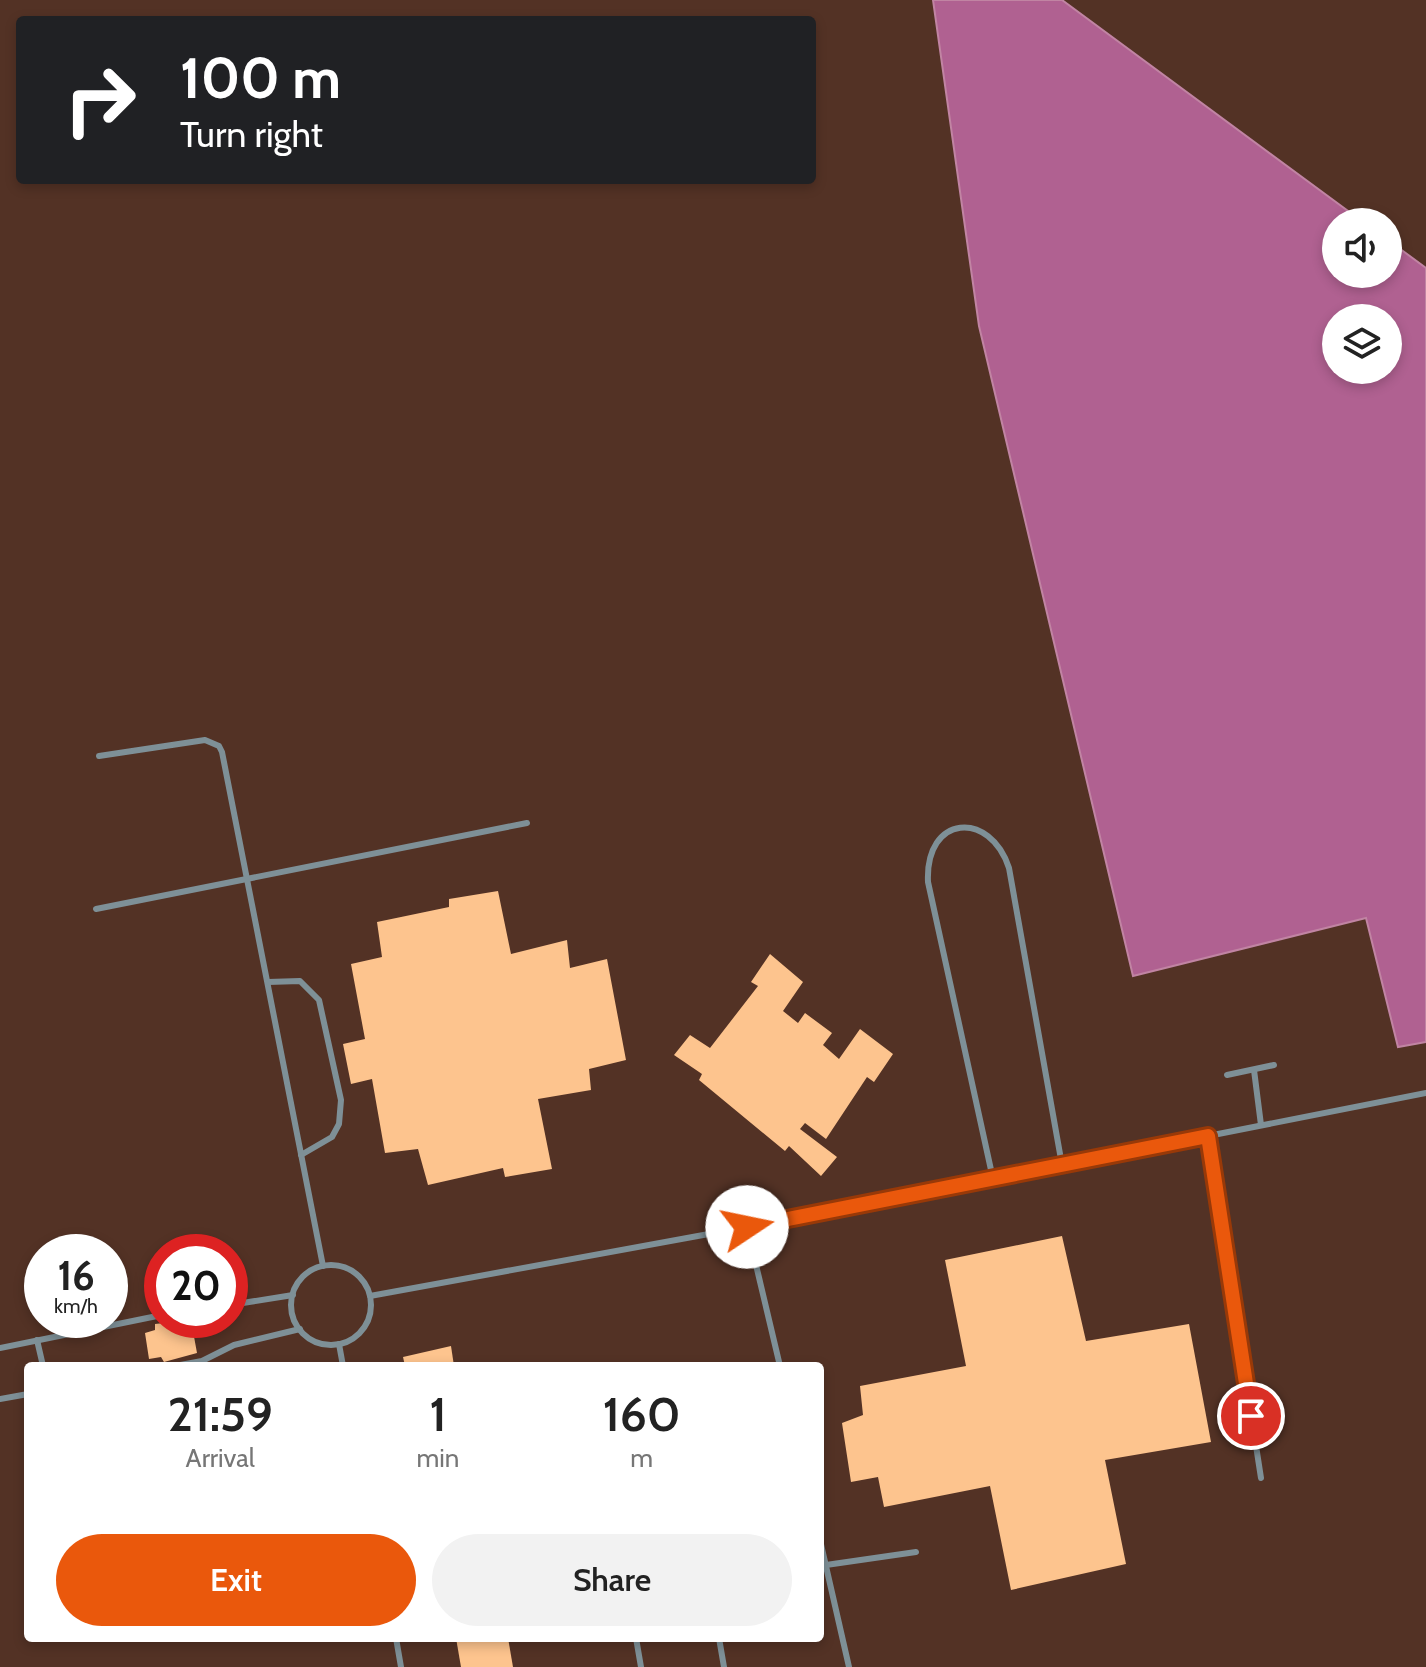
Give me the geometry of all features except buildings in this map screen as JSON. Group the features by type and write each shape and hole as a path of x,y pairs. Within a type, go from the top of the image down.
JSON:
{"lane":[{"path":"99,756 205,740 219,746 248,878 323,1266"},
{"path":"96,909 527,823"},
{"path":"993,1179 928,882 932,847 937,838 951,830 968,828 984,832 1002,846 1062,1165"},
{"path":"268,982 300,981 319,1000 341,1100 339,1124 332,1137 301,1155"},
{"path":"1227,1075 1274,1065"},
{"path":"1254,1070 1261,1125"},
{"path":"370,1296 747,1227 1426,1093"},
{"path":"1208,1136 1261,1478"},
{"path":"747,1227 779,1362"},
{"path":"323,1266 348,1268 358,1275 370,1296 371,1309 361,1332 339,1344 317,1342 293,1319 293,1295 304,1276 323,1266"},
{"path":"248,1302 293,1295"},
{"path":"0,1348 144,1319"},
{"path":"197,1362 234,1345 300,1329"},
{"path":"37,1340 42,1362"},
{"path":"339,1344 342,1362"},
{"path":"0,1399 24,1395"},
{"path":"826,1565 916,1552"},
{"path":"824,1557 849,1667"},
{"path":"397,1642 401,1667"},
{"path":"637,1642 641,1667"},
{"path":"720,1642 724,1667"}],"shaded area":[{"path":"933,0 1062,0 1344,208 1322,208 1322,288 1402,288 1402,250 1426,268 1426,1042 1398,1047 1366,918 1133,976 979,326"}],"route":[{"path":"747,1227 1208,1136 1251,1416"}]}
